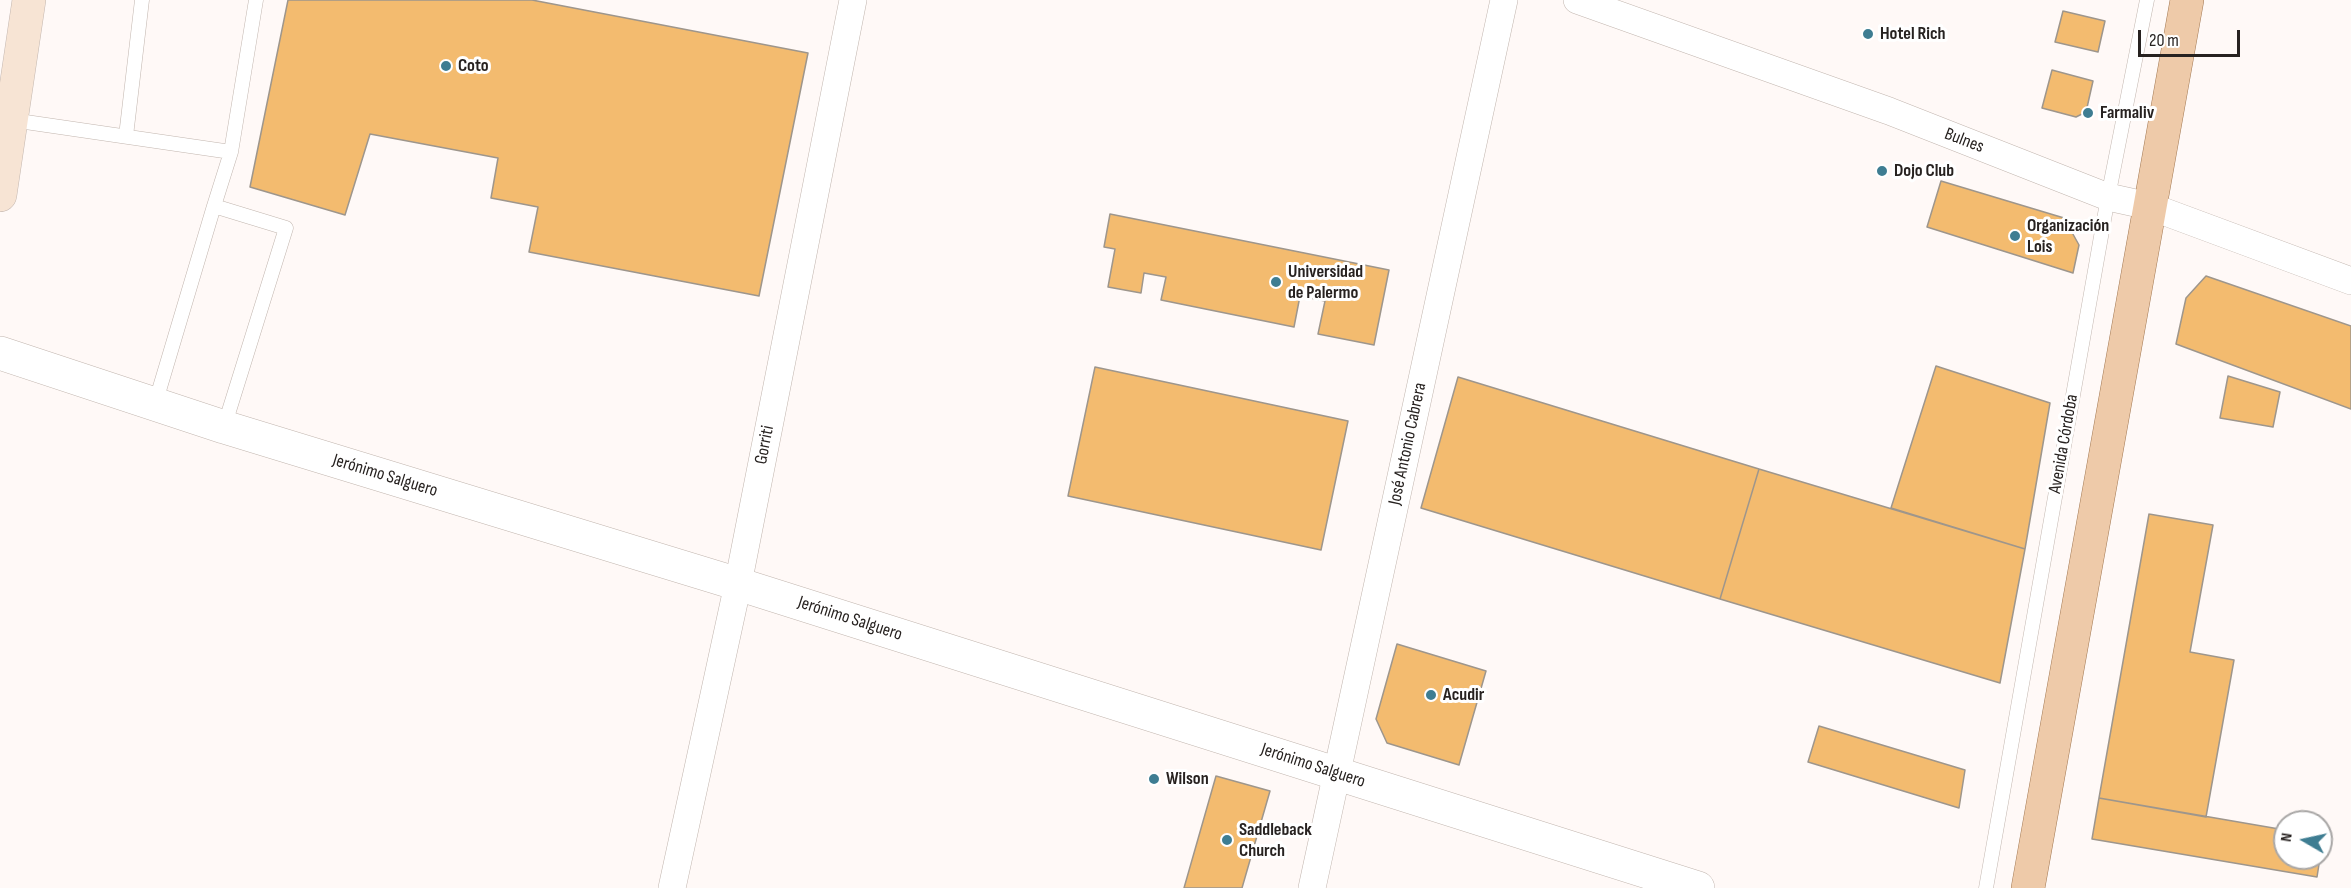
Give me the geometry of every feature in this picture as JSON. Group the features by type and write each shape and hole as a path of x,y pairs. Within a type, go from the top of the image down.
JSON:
{"main road":[{"path":"0,195 29,0"},
{"path":"2028,888 2187,0"}],"street":[{"name":"Gorriti","path":"672,888 738,584 853,0"},
{"name":"José Antonio Cabrera","path":"1312,888 1504,0"},
{"name":"Bulnes","path":"1576,0 1889,111 2108,197 2149,206 2351,281"},
{"name":"Jerónimo Salguero","path":"0,353 224,427 738,584 1698,888"}],"lane":[{"path":"126,136 142,0"},
{"path":"155,404 231,152 256,0"},
{"name":"Avenida Córdoba","path":"1986,888 2108,197 2147,0"},
{"path":"12,120 231,152"},
{"path":"214,206 286,228 224,427"}],"building":[{"path":"288,0 532,0 808,53 759,296 529,252 538,207 491,198 498,158 370,134 345,215 250,187"},
{"path":"2063,11 2105,21 2098,52 2055,42"},
{"path":"2052,70 2093,81 2086,112 2076,117 2042,108"},
{"name":"Organización Lois","path":"1941,181 2064,218 2079,245 2073,273 1927,227"},
{"name":"Universidad de Palermo","path":"1110,214 1389,270 1374,345 1318,334 1325,301 1300,296 1294,327 1161,300 1166,277 1144,273 1141,293 1108,287 1115,249 1104,247"},
{"path":"2206,276 2351,326 2351,409 2176,344 2186,298"},
{"path":"1936,366 2050,403 2025,549 1891,508"},
{"path":"1095,367 1348,421 1321,550 1068,496"},
{"path":"2228,376 2280,392 2273,427 2220,418"},
{"path":"1458,377 1759,469 1720,599 1421,508"},
{"path":"1759,469 2025,549 2000,683 1720,599"},
{"path":"2149,514 2213,525 2190,652 2234,660 2206,817 2099,798"},
{"name":"Acudir","path":"1397,644 1486,671 1459,765 1387,743 1376,719"},
{"path":"1819,726 1965,770 1959,808 1808,762"},
{"name":"Saddleback Church","path":"1216,776 1270,791 1242,888 1184,888"},
{"path":"2099,798 2273,828 2273,870 2092,839"},
{"path":"2276,870 2318,870 2317,877"}],"place":[{"name":"Hotel Rich","path":"1868,34"},
{"name":"Coto","path":"446,66"},
{"name":"Farmaliv","path":"2088,113"},
{"name":"Dojo Club","path":"1882,171"},
{"name":"Organización Lois","path":"2015,236"},
{"name":"Universidad de Palermo","path":"1276,282"},
{"name":"Acudir","path":"1431,695"},
{"name":"Wilson","path":"1154,779"},
{"name":"Saddleback Church","path":"1227,840"}]}
